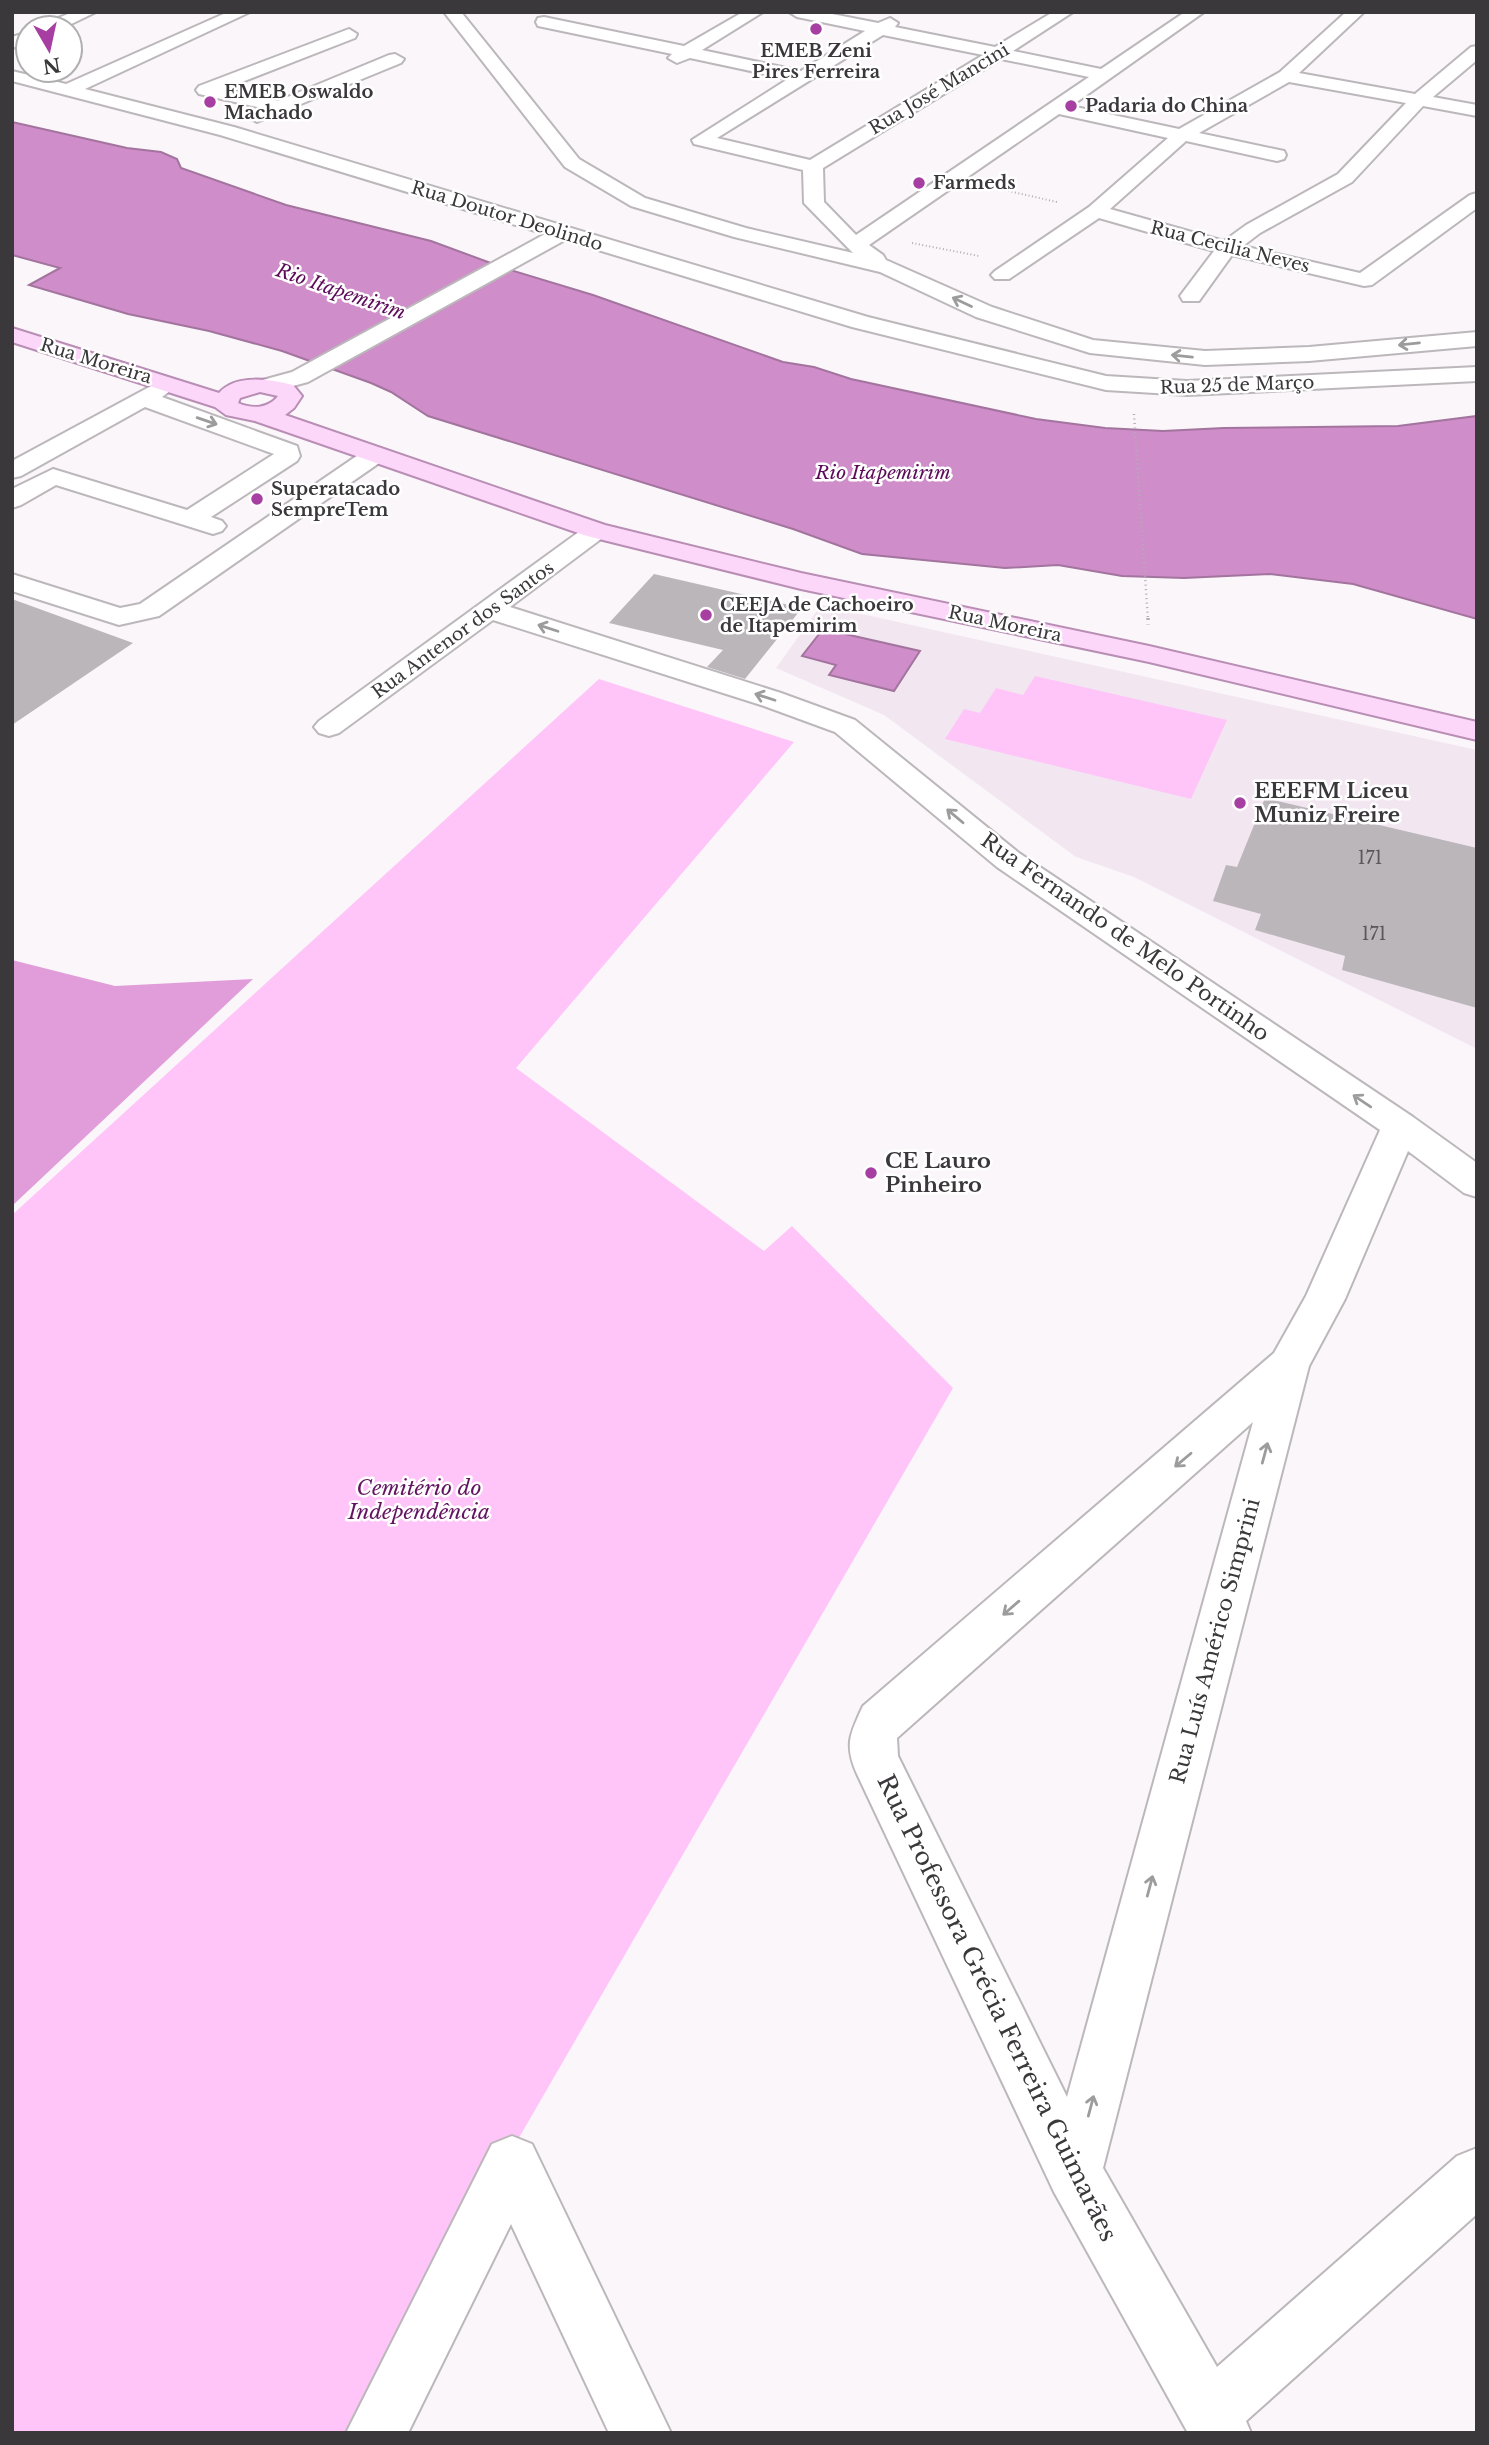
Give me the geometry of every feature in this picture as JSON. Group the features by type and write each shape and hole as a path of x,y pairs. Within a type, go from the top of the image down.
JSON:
{"main road":[{"name":"Rua Moreira","path":"12,335 173,386 246,392"},
{"path":"246,392 297,387"},
{"path":"258,414 279,409 297,387"},
{"path":"297,387 298,428"},
{"name":"Rua Moreira","path":"246,392 227,407 235,412 258,414 596,531 801,581 1149,654 1477,731"}],"street":[{"path":"68,90 242,12"},
{"path":"452,12 572,163 638,202 741,233 887,267 984,312 1090,346 1205,358 1309,354 1477,339"},
{"path":"560,12 544,22 804,77"},
{"path":"659,71 686,51 755,12"},
{"path":"797,12 1106,75"},
{"path":"910,12 701,139 813,166 814,203 863,240 887,267 1001,357"},
{"name":"Rua José Mancini","path":"813,166 1065,12"},
{"path":"863,240 1196,12"},
{"path":"1009,269 1096,211 1182,135 1286,76 1356,12"},
{"path":"279,107 205,90 349,34"},
{"path":"1191,296 1227,248 1253,229 1345,178 1419,100 1477,51"},
{"path":"289,57 360,74"},
{"path":"227,131 395,59"},
{"name":"Rua Doutor Deolindo","path":"12,76 227,131 860,322 1001,357"},
{"path":"1286,76 1477,111"},
{"path":"1055,108 1277,155"},
{"name":"Rua Cecilia Neves","path":"1096,211 1227,248 1364,280 1477,199"},
{"path":"297,387 505,261 562,233"},
{"name":"Rua 25 de Março","path":"1001,357 1106,383 1136,387 1187,388 1477,374"},
{"path":"12,471 143,398 173,386"},
{"path":"143,398 288,452 288,456 190,519"},
{"path":"12,582 119,617 149,610 373,456"},
{"path":"12,500 54,476 251,538"},
{"name":"Rua Antenor dos Santos","path":"329,727 596,531"},
{"name":"Rua Fernando de Melo Portinho","path":"491,610 771,699 845,726 1008,860 1400,1126 1477,1184"},
{"name":"Rua Luís Américo Simprini","path":"1074,2172 1289,1366 1325,1299 1400,1126"},
{"name":"Rua Professora Grécia Ferreira Guimarães","path":"1215,2423 1074,2172 874,1758 873,1737 880,1722 1289,1366"},
{"path":"376,2433 512,2164 640,2433"},
{"path":"1215,2423 1477,2176"}],"path":[{"path":"952,178 1096,211"},
{"path":"863,240 1009,269"},
{"path":"1134,423 1148,608"}],"shaded area":[{"name":"EEEFM Liceu Muniz Freire","path":"821,605 1477,750 1477,1049 1134,877 1076,857 884,715 776,668"},
{"path":"12,960 115,986 253,979 12,1206"}],"green space":[{"path":"1035,676 1227,720 1191,799 945,739 964,709 980,713 996,688 1023,695"},
{"name":"Cemitério do Independência","path":"599,679 794,742 516,1068 764,1251 792,1226 953,1388 348,2433 12,2433 12,1215"}],"water":[{"name":"Rio Itapemirim","path":"12,122 127,148 161,152 177,159 181,168 286,205 431,241 783,362 1036,419 1105,428 1163,431 1398,426 1477,416 1477,619 1353,584 1270,574 1184,578 1122,576 1058,565 1005,568 862,554 793,529 428,416 391,392 371,383 282,351 209,331 128,314 29,285 60,268 12,255"},
{"path":"823,629 920,651 894,691 829,675 836,665 802,656"}],"building":[{"name":"CEEJA de Cachoeiro de Itapemirim","path":"654,574 802,608 745,679 707,667 723,650 609,623"},
{"path":"12,599 133,643 12,725"},
{"path":"1265,798 1477,848 1477,1008 1342,970 1345,956 1255,930 1261,914 1213,901 1226,865 1237,867"}],"place":[{"name":"EMEB Zeni Pires Ferreira","path":"816,29"},
{"name":"EMEB Oswaldo Machado","path":"210,102"},
{"name":"Padaria do China","path":"1071,106"},
{"name":"Farmeds","path":"919,183"},
{"name":"Superatacado SempreTem","path":"257,499"},
{"name":"CEEJA de Cachoeiro de Itapemirim","path":"706,615"},
{"name":"EEEFM Liceu Muniz Freire","path":"1240,803"},
{"name":"CE Lauro Pinheiro","path":"871,1173"}]}
